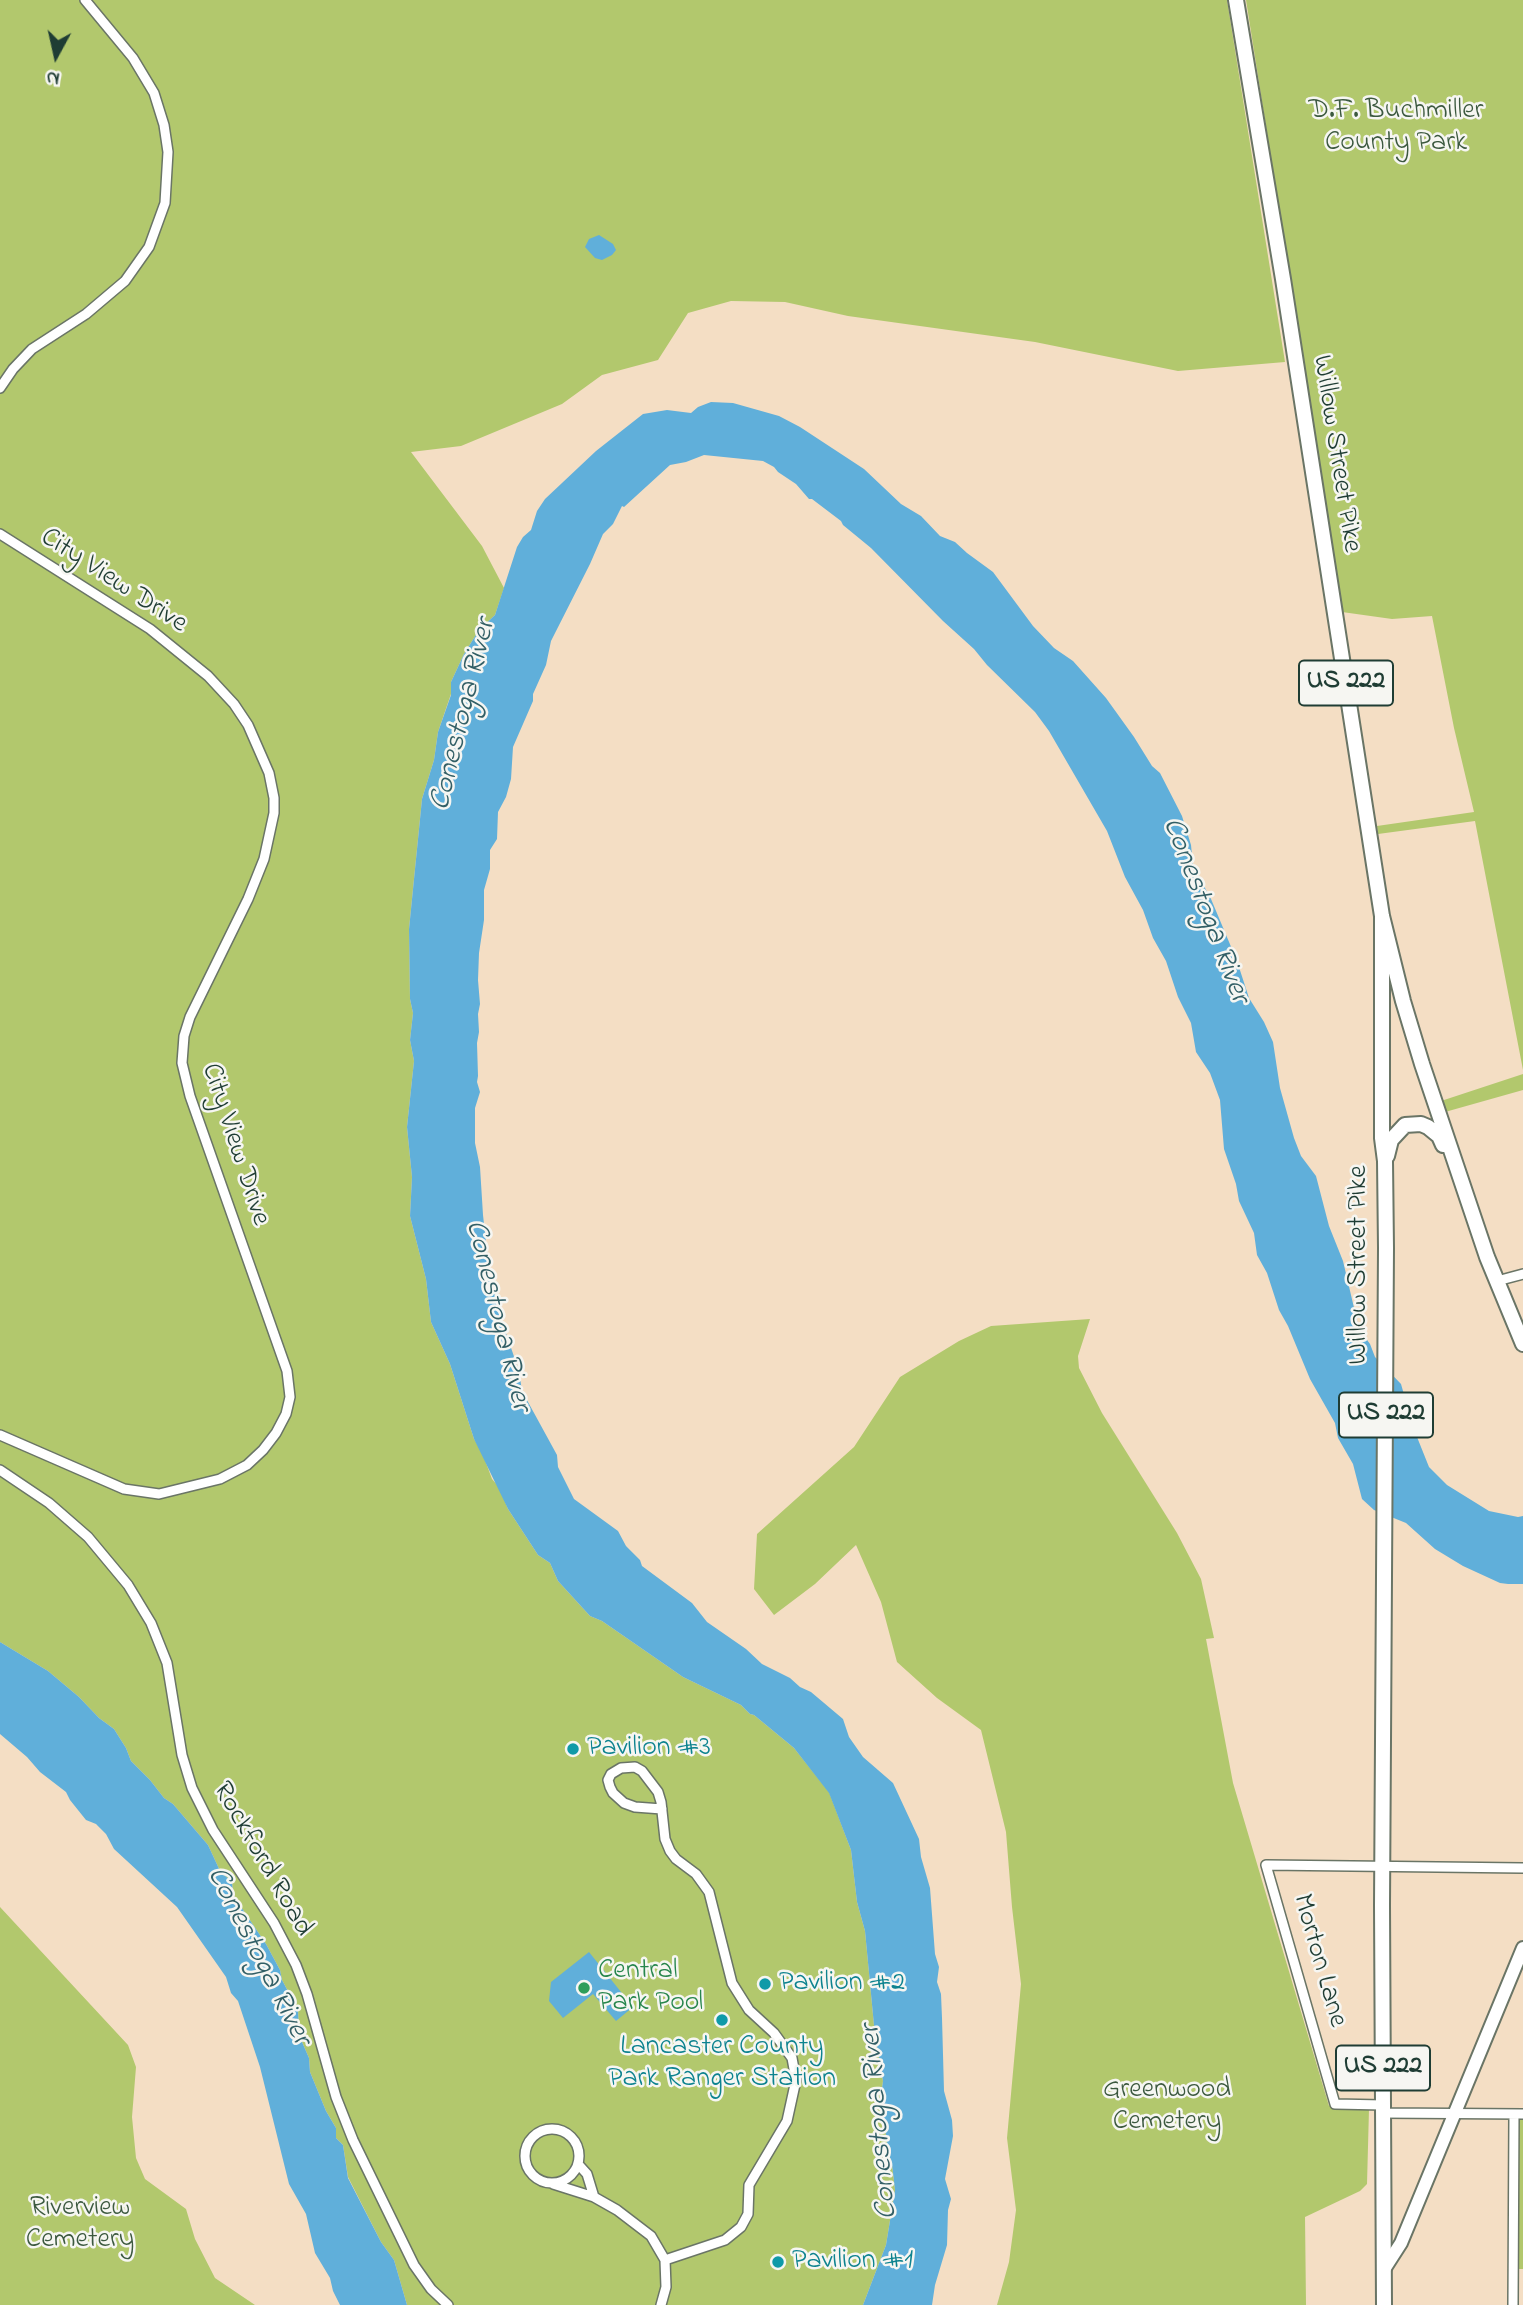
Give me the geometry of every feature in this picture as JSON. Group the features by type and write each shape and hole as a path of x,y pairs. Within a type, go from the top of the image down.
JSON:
{"highway":[{"name":"Willow Street Pike","path":"1236,0 1283,279 1382,916 1412,1035 1487,1257 1522,1339"},
{"name":"Willow Street Pike","path":"1382,916 1382,1138 1385,1161 1386,1248 1384,1866"},
{"path":"1385,1161 1391,1140 1405,1125 1421,1124 1433,1129 1446,1150 1479,1246 1487,1257"},
{"name":"US 222","path":"1384,1866 1384,2305"}],"main road":[{"path":"1383,2272 1401,2242 1523,1948"}],"street":[{"path":"0,388 32,349 86,314 125,281 149,247 165,203 168,152 164,125 154,93 133,58 85,0"},
{"name":"City View Drive","path":"0,534 142,624 208,676 248,725 269,773 274,813 264,859 248,899 190,1017 182,1056 190,1096 286,1371 290,1397 286,1414 276,1433 247,1465 220,1479 159,1494 124,1489 0,1435"},
{"path":"1497,1281 1523,1274"},
{"name":"Rockford Road","path":"0,1470 49,1503 88,1537 128,1585 151,1623 167,1664 181,1755 192,1788 203,1813 274,1923 296,1965 307,1994 335,2097 353,2140 414,2265 431,2289 448,2305"},
{"path":"662,1809 635,1807 624,1803 610,1787 608,1780 611,1774 627,1766 635,1767 642,1771 658,1792 662,1809 665,1839 670,1850 676,1859 696,1874 709,1892 732,1983 749,2010 774,2033 792,2058 796,2080 787,2121 750,2185 748,2214 741,2227 725,2240 665,2260"},
{"name":"Morton Lane","path":"1383,2109 1335,2104 1266,1865 1384,1866"},
{"path":"1384,1866 1523,1868"},
{"path":"1383,2109 1454,2114 1518,2114 1513,2305"},
{"path":"553,2184 569,2178 578,2164 578,2147 566,2133 549,2129 533,2137 525,2153 526,2166 537,2179 594,2197 617,2210 651,2236 665,2260 666,2287 661,2305"},
{"path":"578,2164 587,2174 594,2197"}],"green space":[{"path":"0,0 1227,0 1285,362 1178,371 1035,342 848,316 785,302 731,301 688,313 658,360 602,375 562,404 461,446 411,452 482,546 504,588 495,615 479,630 451,682 451,694 438,732 434,760 422,799 409,929 410,999 413,1013 410,1040 414,1061 407,1127 412,1177 410,1216 426,1279 431,1322 450,1364 474,1439 492,1479 538,1555 550,1563 558,1581 590,1616 602,1621 683,1677 741,1705 754,1715 794,1748 829,1792 851,1850 857,1902 865,1931 875,2036 883,2081 881,2096 895,2190 886,2245 863,2305 407,2305 394,2260 381,2242 348,2177 343,2145 336,2138 336,2128 310,2072 309,2058 299,2035 298,2010 266,1944 233,1895 232,1881 221,1873 208,1845 131,1761 114,1729 48,1671 0,1642"},
{"name":"D.F. Buchmiller County Park","path":"1246,0 1523,0 1523,1070 1475,821 1378,834 1377,826 1474,812 1432,616 1392,619 1342,612 1310,423"},
{"path":"1523,1074 1523,1090 1445,1112 1441,1101"},
{"name":"Greenwood Cemetery","path":"1090,1319 1078,1356 1079,1368 1102,1413 1177,1533 1201,1579 1214,1638 1206,1639 1233,1783 1329,2106 1369,2109 1367,2184 1360,2191 1305,2217 1306,2305 997,2305 1009,2262 1016,2210 1007,2138 1021,1984 1006,1832 981,1730 937,1698 897,1662 881,1602 856,1545 815,1584 774,1615 754,1589 757,1534 854,1447 900,1377 959,1341 991,1326"},
{"name":"Riverview Cemetery","path":"0,1907 128,2045 136,2067 132,2117 136,2158 145,2179 186,2209 195,2239 215,2278 255,2305 0,2305"},
{"path":"1516,2120 1523,2120 1523,2269 1515,2269"}],"water":[{"path":"599,235 613,244 616,250 602,260 595,258 585,247 589,239"},
{"name":"Conestoga River","path":"711,402 733,403 779,416 864,469 901,504 921,516 940,536 955,542 993,572 1033,626 1054,648 1073,661 1106,698 1152,766 1160,773 1182,816 1191,845 1193,866 1211,899 1249,998 1273,1042 1280,1088 1294,1138 1301,1156 1316,1176 1329,1226 1343,1261 1359,1329 1370,1344 1375,1357 1401,1384 1408,1428 1417,1437 1429,1467 1447,1485 1489,1511 1523,1516 1523,1584 1508,1584 1463,1566 1435,1549 1406,1523 1374,1510 1362,1499 1353,1464 1338,1438 1335,1423 1310,1379 1279,1310 1267,1273 1257,1255 1254,1233 1239,1201 1224,1149 1220,1100 1210,1073 1196,1052 1191,1023 1178,997 1166,961 1125,877 1107,831 1049,731 1035,712 871,548 841,521 809,499 796,484 774,467 763,461 704,455 670,465 622,506 613,524 603,534 551,641 546,665 513,747 511,779 498,812 497,839 490,850 490,869 484,890 484,920 479,953 477,1082 480,1092 475,1108 475,1143 480,1167 489,1268 498,1310 519,1371 522,1391 557,1455 558,1467 574,1499 618,1531 642,1566 692,1603 707,1622 746,1649 762,1664 811,1692 843,1719 849,1737 863,1757 893,1783 919,1839 930,1888 935,1954 939,1967 937,1982 941,1994 944,2091 952,2120 953,2136 945,2179 951,2199 947,2245 932,2305 863,2305 886,2245 895,2190 881,2096 883,2081 875,2036 865,1931 857,1902 851,1850 829,1793 794,1748 741,1705 683,1677 602,1621 590,1616 558,1581 550,1563 538,1555 508,1509 474,1439 450,1364 431,1322 426,1279 410,1216 412,1177 407,1127 414,1061 410,1040 413,1013 410,999 409,929 422,799 434,760 438,732 451,695 451,682 479,630 495,615 517,547 531,530 537,511 545,499 596,451 643,414 667,410 691,413"},
{"name":"Conestoga River","path":"0,1642 48,1671 114,1729 131,1761 208,1845 221,1873 232,1881 233,1895 266,1944 298,2010 299,2035 309,2058 310,2072 336,2128 336,2138 343,2145 348,2178 381,2242 394,2260 407,2305 340,2305 330,2278 315,2253 306,2214 289,2184 260,2067 238,2001 231,1993 226,1977 177,1907 114,1849 106,1834 96,1824 86,1820 66,1792 40,1772 0,1734"},
{"name":"Central Park Pool","path":"589,1952 633,2007 616,2021 593,1994 563,2018 549,2001 551,1982"}],"place":[{"name":"Pavilion #3","path":"573,1749"},
{"name":"Pavilion #2","path":"765,1984"},
{"name":"Central Park Pool","path":"584,1988"},
{"name":"Lancaster County Park Ranger Station","path":"722,2020"},
{"name":"Pavilion #1","path":"778,2262"}]}
